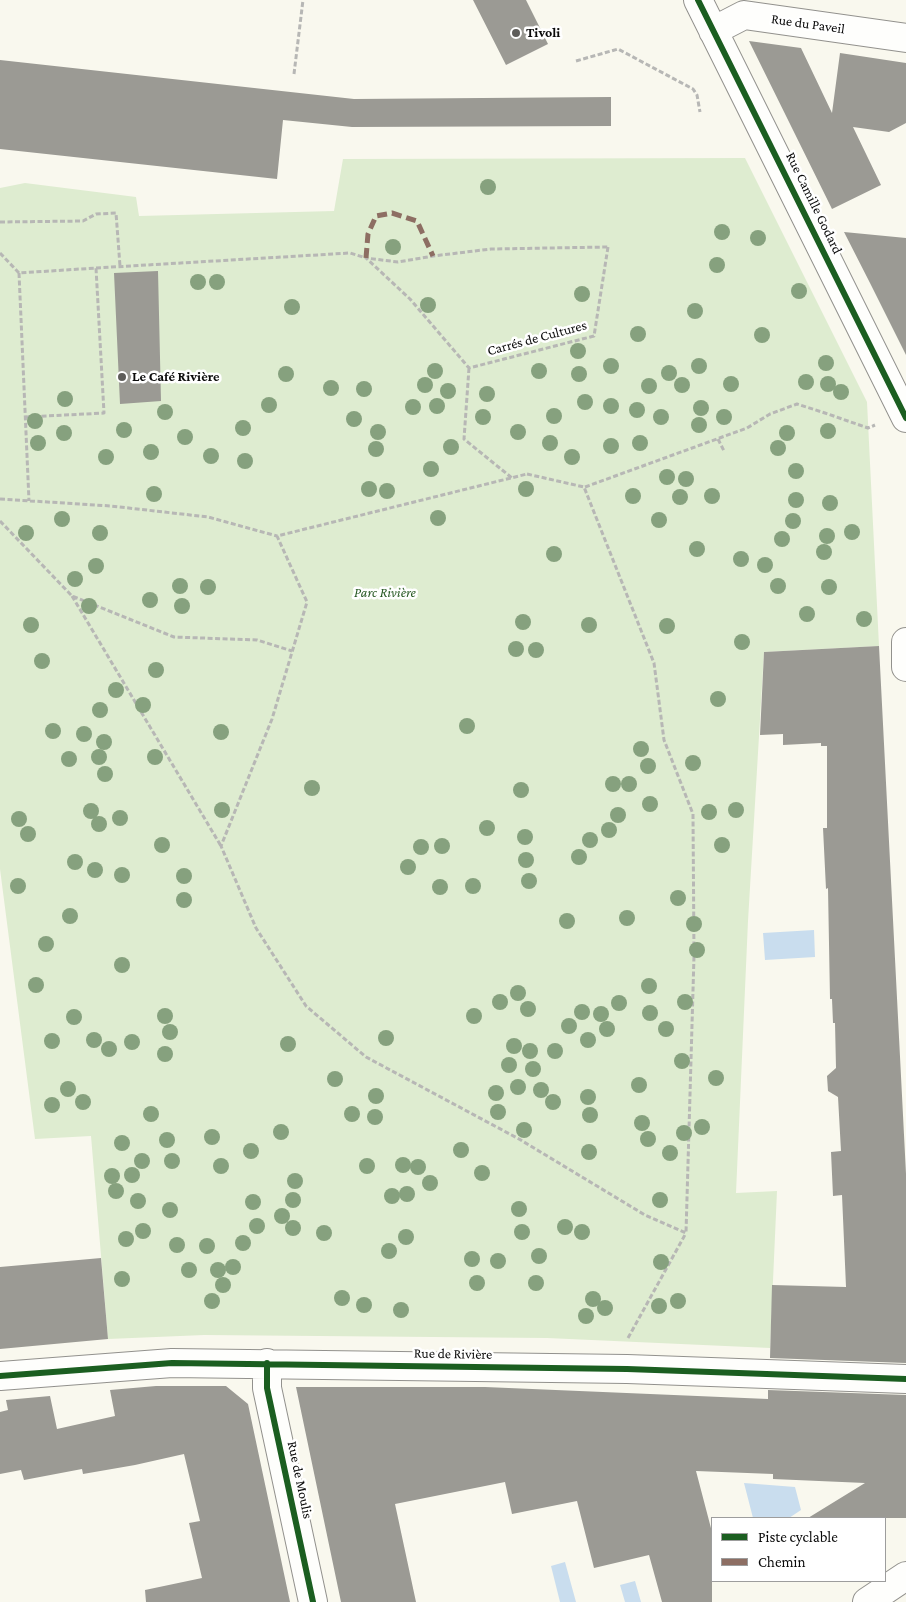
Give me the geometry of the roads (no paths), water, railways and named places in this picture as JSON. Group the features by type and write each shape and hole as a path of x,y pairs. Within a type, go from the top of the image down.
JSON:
{"street":[{"name":"Rue Camille Godard","path":"698,0 906,418"},
{"name":"Rue du Paveil","path":"713,31 744,15 906,38"},
{"path":"906,642 906,667"},
{"name":"Rue de Rivière","path":"0,1376 172,1363 267,1363 627,1369 906,1379"},
{"name":"Rue de Moulis","path":"267,1363 267,1388 313,1602"},
{"path":"868,1602 906,1576"}],"water":[{"path":"814,930 815,957 765,960 763,933"},
{"path":"744,1483 795,1487 801,1510 790,1517 753,1517"},
{"path":"565,1562 576,1602 560,1602 551,1566"},
{"path":"635,1581 641,1602 625,1602 620,1585"}],"place":[{"name":"Tivoli","path":"516,33"},
{"name":"Le Café Rivière","path":"122,377"}],"park label":[{"name":"Parc Rivière","path":"385,593"}]}
